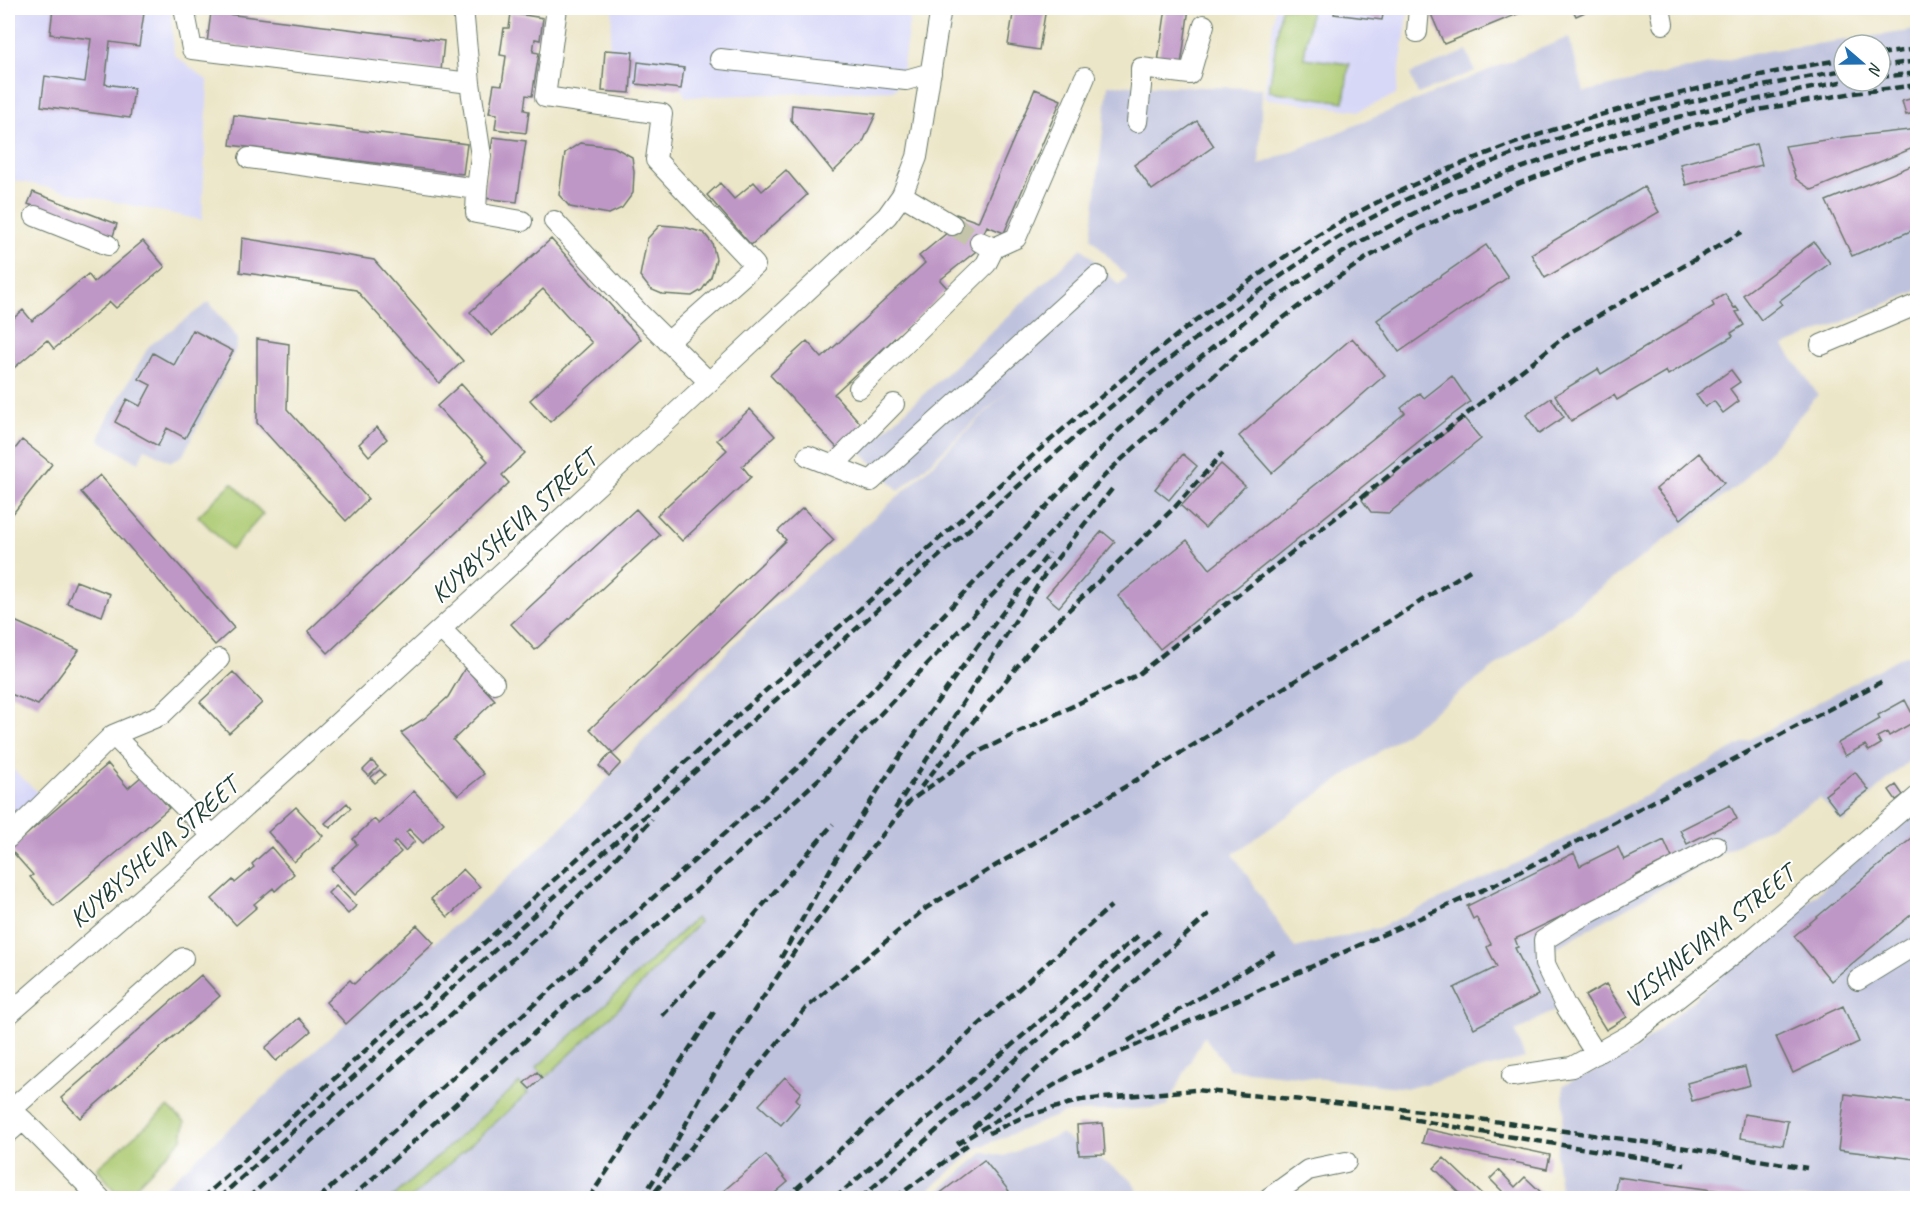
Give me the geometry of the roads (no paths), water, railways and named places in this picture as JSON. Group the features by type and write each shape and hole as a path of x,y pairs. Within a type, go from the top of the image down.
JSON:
{"street":[{"path":"184,8 192,49 470,83"},
{"path":"463,8 470,83 481,156 476,213 522,220"},
{"path":"557,8 545,97 662,114 656,160 756,265 668,342"},
{"name":"KUYBYSHEVA STREET","path":"8,1015 213,836 441,629 887,216 902,195 916,157 941,8"},
{"path":"1417,32 1419,8"},
{"path":"1137,122 1141,68 1190,74 1204,25"},
{"path":"720,59 906,80 931,73"},
{"path":"859,388 986,264 987,245 1016,238 1085,77"},
{"path":"249,158 477,189"},
{"path":"902,195 952,225"},
{"path":"35,216 108,245"},
{"path":"554,221 709,382"},
{"path":"808,456 871,481 1097,276"},
{"path":"1821,345 1917,303"},
{"path":"833,466 894,404"},
{"path":"441,629 494,683"},
{"path":"8,838 113,735 161,715 219,659"},
{"path":"113,735 213,836"},
{"name":"VISHNEVAYA STREET","path":"1512,1076 1572,1067 1633,1033 1746,944 1917,796"},
{"path":"1596,1054 1565,1005 1545,964 1544,940 1576,920 1716,846"},
{"path":"1858,981 1917,943"},
{"path":"8,1133 14,1112 183,958"},
{"path":"14,1112 100,1198"},
{"path":"1269,1198 1308,1170 1346,1162"}],"tunnel":[{"path":"952,225 980,242"}],"railway":[{"path":"1892,52 1918,49"},
{"path":"202,1198 693,755 1052,439 1178,334 1275,263 1368,207 1482,155 1600,115 1661,98 1832,61"},
{"path":"1892,64 1918,61"},
{"path":"219,1198 806,673 1065,445 1200,335 1293,267 1373,217 1427,189 1484,165 1602,125 1723,95 1832,72"},
{"path":"1892,76 1918,73"},
{"path":"319,1198 805,761 1119,430 1182,373 1263,306 1354,245 1456,191 1624,131 1702,111 1832,84"},
{"path":"351,1198 821,777 1110,470 1246,346 1331,282 1368,257 1423,227 1520,183 1595,155 1691,126 1758,110 1853,93 1918,85"},
{"path":"642,1198 745,1024 797,948 862,860 910,801 978,752 1137,675 1569,333 1742,232"},
{"path":"921,787 1039,639 1175,507 1223,453"},
{"path":"895,809 1045,574 1112,489"},
{"path":"781,958 821,885 884,780 976,649 1049,553"},
{"path":"655,1192 806,1008 926,908 1192,746 1470,570"},
{"path":"957,1144 1076,1072 1496,884 1881,682"},
{"path":"248,1198 538,936 652,819"},
{"path":"662,1016 718,957 833,824"},
{"path":"786,1198 1111,906"},
{"path":"973,1128 1209,914"},
{"path":"861,1198 1162,929"},
{"path":"835,1198 1139,935"},
{"path":"1128,1041 1277,951"},
{"path":"589,1198 714,1012"},
{"path":"989,1133 1023,1117 1081,1100 1195,1090 1421,1111 1680,1147 1807,1168"},
{"path":"1401,1117 1685,1165"},
{"path":"895,1198 970,1143"}]}
